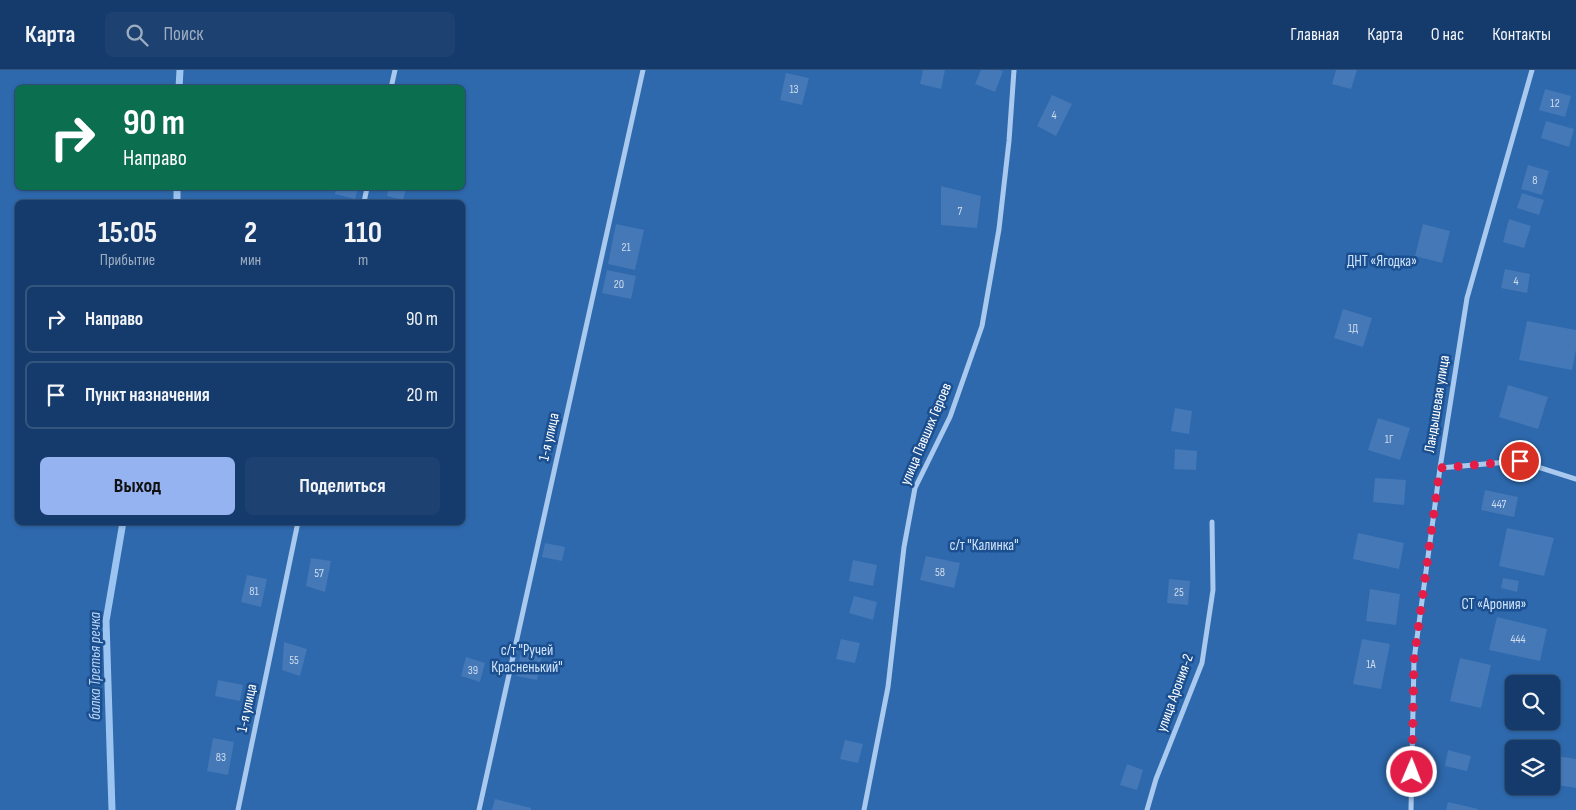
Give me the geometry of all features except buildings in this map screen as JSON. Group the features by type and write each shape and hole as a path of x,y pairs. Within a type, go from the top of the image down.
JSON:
{"street":[{"path":"392,85 395,70"},
{"name":"1-я улица","path":"479,810 643,70"},
{"name":"улица Павших Героев","path":"864,810 888,687 904,547 915,488 950,417 982,326 1000,229 1014,70"},
{"name":"Ландышевая улица","path":"1411,810 1414,660 1440,468 1467,298 1532,70"},
{"path":"1440,468 1520,461 1576,479"},
{"name":"улица Арония-2","path":"1147,810 1156,779 1202,663 1213,590 1212,522"},
{"name":"1-я улица","path":"238,810 297,525"}],"green space":[{"path":"0,70 1576,70 1576,810 0,810"}],"waterway":[{"name":"балка Третья речка","path":"179,85 180,70"},
{"name":"балка Третья речка","path":"177,190 177,200"},
{"name":"балка Третья речка","path":"112,810 106,621 122,525"}],"route":[{"path":"1412,772 1414,660 1440,468 1520,461"}],"park label":[{"name":"ДНТ «Ягодка»","path":"1382,261"},
{"name":"с/т \"Калинка\"","path":"984,545"},
{"name":"СТ «Арония»","path":"1494,604"},
{"name":"с/т \"Ручей Красненький\"","path":"527,658"}]}
